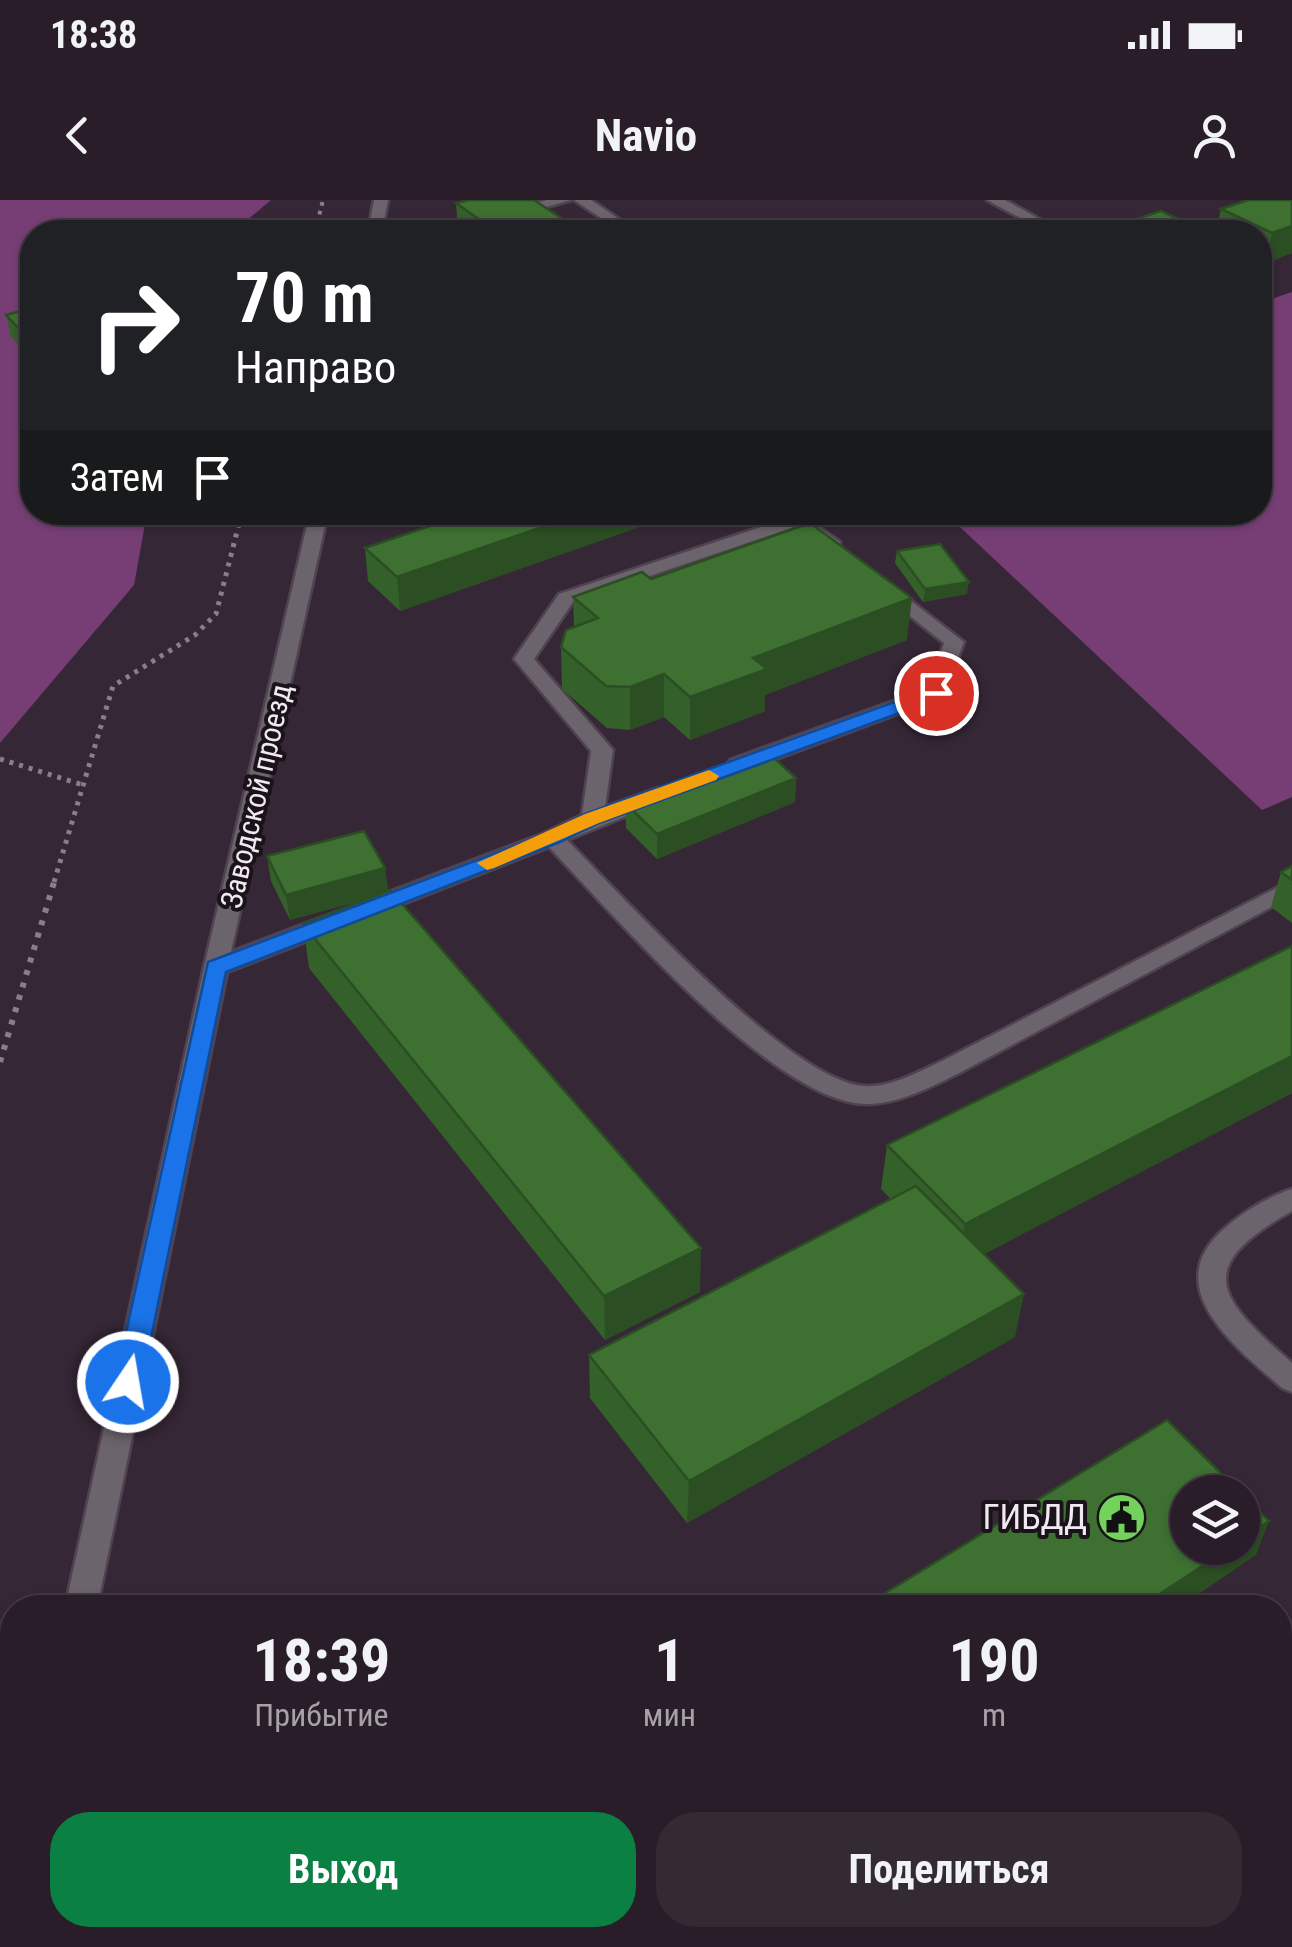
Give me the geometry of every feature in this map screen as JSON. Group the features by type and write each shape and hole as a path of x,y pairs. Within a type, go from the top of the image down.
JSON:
{"street":[{"path":"488,220 564,200"},
{"path":"582,200 612,220"},
{"path":"994,200 1033,220"},
{"name":"Заводской проезд","path":"84,1595 216,968 316,525"},
{"path":"592,818 602,750 524,659 566,598 782,525"},
{"path":"719,772 936,693 954,642 808,525"},
{"path":"216,968 553,838 592,818 683,786"},
{"path":"553,838 758,1040 789,1065 862,1095 900,1088 967,1058 1292,887"},
{"path":"1292,1199 1226,1242 1210,1268 1213,1297 1230,1322 1292,1380"}],"path":[{"path":"0,1062 114,686 196,635 216,614 239,525"},
{"path":"0,759 84,785"}],"shaded area":[{"path":"0,200 271,200 247,220 20,220 20,525 145,525 134,585 0,743"},
{"path":"1292,292 1292,797 1262,810 958,525 1272,525 1272,299"}],"building":[{"path":"534,200 564,220 480,220 456,203"},
{"path":"1248,200 1292,200 1292,226 1272,233 1272,220 1244,220 1221,209"},
{"path":"1161,211 1180,220 1133,220"},
{"path":"20,311 20,330 6,315"},
{"path":"433,525 548,525 397,577 365,548"},
{"path":"813,525 912,598 753,658 767,669 690,697 664,674 630,687 606,686 561,647 566,630 598,618 573,597 642,572 651,579"},
{"path":"940,544 969,582 925,589 897,551"},
{"path":"764,749 796,778 657,834 625,803"},
{"path":"364,831 385,868 286,895 267,856"},
{"path":"1292,866 1292,880 1281,872"},
{"path":"390,890 701,1248 604,1296 303,924"},
{"path":"1292,946 1292,1056 965,1224 887,1145"},
{"path":"916,1186 1024,1294 689,1481 589,1355"},
{"name":"ГИБДД","path":"1167,1420 1223,1475 1170,1475 1170,1565 1204,1565 1158,1595 882,1595"},
{"path":"1260,1512 1269,1521 1260,1527"}],"slow traffic":[{"path":"487,863 553,838 592,818 709,776"}],"place":[{"name":"ГИБДД","path":"1122,1517"}],"route":[{"path":"128,1382 216,968 553,838 592,818 936,693"}]}
